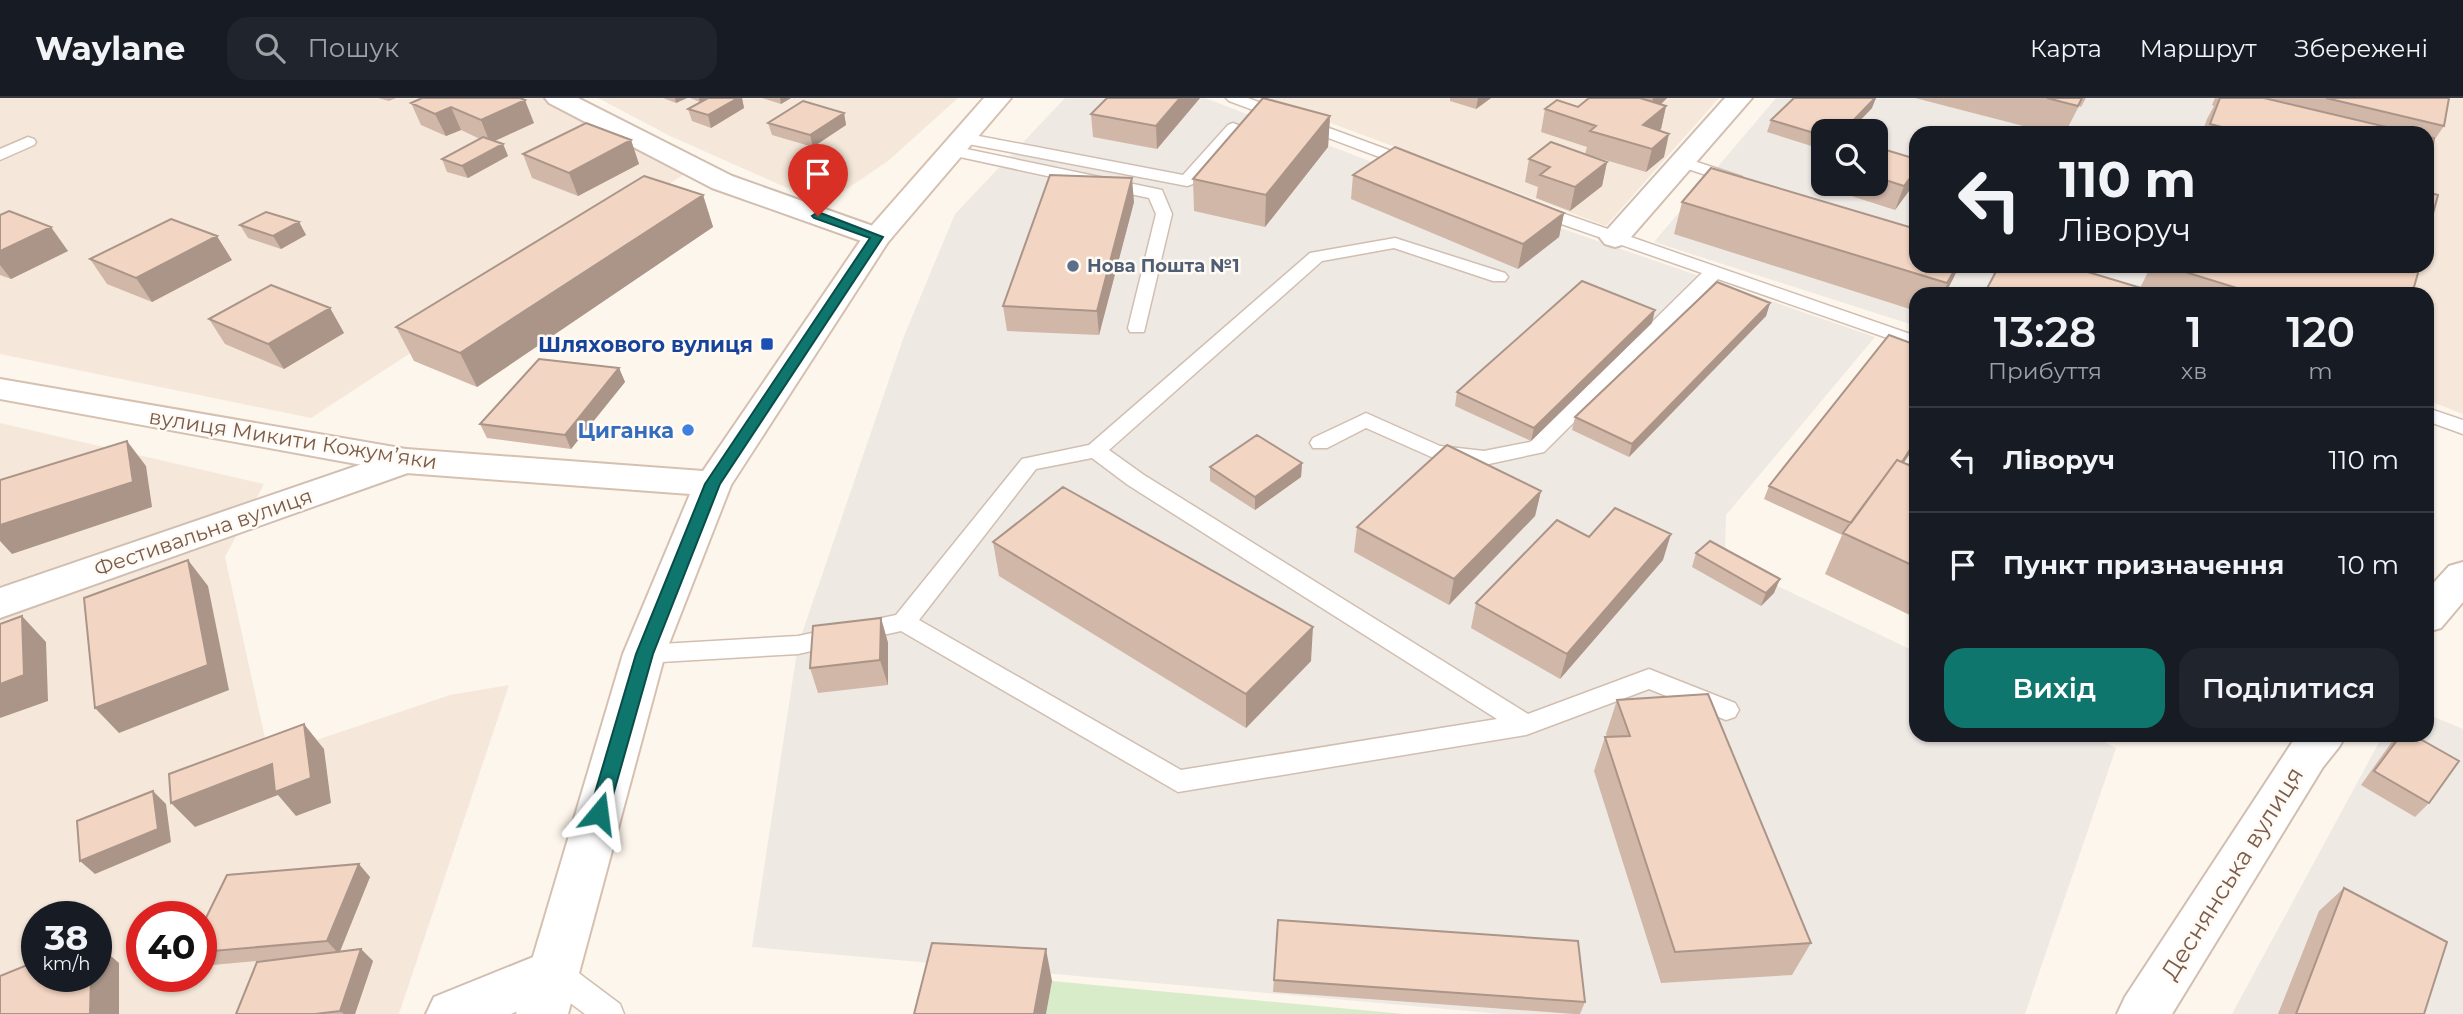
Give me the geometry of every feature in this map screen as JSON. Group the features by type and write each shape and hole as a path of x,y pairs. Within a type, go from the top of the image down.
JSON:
{"street":[{"path":"558,98 722,182 877,237"},
{"path":"452,1014 548,993 644,654 713,484 877,237 998,98"},
{"path":"1615,238 1739,98"},
{"name":"вулиця Микити Кожумʼяки","path":"0,389 407,461 713,484"},
{"name":"Фестивальна вулиця","path":"0,603 407,461"},
{"path":"2434,609 2463,576"},
{"name":"Деснянська вулиця","path":"2143,1014 2307,754 2318,742"}],"lane":[{"path":"1234,98 1431,170"},
{"path":"957,145 1187,181 1233,128"},
{"path":"0,155 28,142"},
{"path":"957,145 1156,194 1164,214 1137,328"},
{"path":"1682,162 1751,185"},
{"path":"1523,204 1909,340"},
{"path":"644,654 798,645 904,622 1029,464 1096,450 1316,257 1395,243 1499,277"},
{"path":"1320,443 1366,420 1436,453 1484,458 1537,447 1714,272"},
{"path":"2015,273 2056,287"},
{"path":"2434,417 2463,427"},
{"path":"1096,450 1148,488 1526,725"},
{"path":"904,622 1178,781 1526,725 1649,679 1726,710"},
{"path":"548,993 609,1014"}],"shaded area":[{"path":"0,98 543,98 683,175 311,418 0,354"},
{"path":"598,98 958,98 888,161 832,199 803,195 670,136"},
{"path":"1065,98 1205,98 1393,170 1875,337 1726,515 1725,561 1909,649 1909,742 2104,742 2116,748 2025,1014 1502,1014 752,947 798,645 904,336 955,214"},
{"path":"1264,98 1719,98 1606,226"},
{"path":"1776,98 2447,98 2431,126 1909,126 1909,273 2400,273 2396,287 1909,287 1909,324 1654,242"},
{"path":"2447,98 2463,98 2463,414 2434,403 2434,287 2395,287 2398,273 2434,273 2434,141"},
{"path":"0,423 264,484 225,557 269,756 450,695 509,685 399,1014 0,1014"},
{"path":"2434,717 2463,729 2463,1014 2232,1014 2379,742 2434,742"}],"green space":[{"path":"1052,981 1404,1014 1046,1014"}],"building":[{"path":"422,98 525,100 481,120 451,107 435,114 411,103"},
{"path":"708,98 738,98 708,115 688,109"},
{"path":"1107,98 1180,98 1156,126 1091,114"},
{"path":"1263,98 1330,116 1266,195 1193,179"},
{"path":"1589,98 1640,98 1666,106 1643,125 1669,134 1652,149 1590,131 1596,126 1545,109 1557,100 1578,107"},
{"path":"1794,98 1875,98 1855,119 1811,119 1811,132 1771,120"},
{"path":"2047,98 2082,98 2078,106"},
{"path":"2220,98 2264,98 2382,126 2218,126 2210,124"},
{"path":"2326,98 2449,98 2444,126"},
{"path":"803,101 844,113 810,135 768,123"},
{"path":"586,123 631,140 569,173 523,154"},
{"path":"483,137 503,144 462,166 442,159"},
{"path":"1551,142 1607,162 1575,187 1540,175 1550,167 1529,159"},
{"path":"1395,147 1564,213 1523,244 1353,175"},
{"path":"1888,151 1909,157 1909,179 1904,186 1888,181"},
{"path":"1711,168 1909,227 1909,271 1682,202"},
{"name":"Нова Пошта №1","path":"1050,175 1132,178 1097,311 1003,306"},
{"path":"644,176 703,195 460,353 396,327"},
{"path":"2434,194 2438,195 2434,210"},
{"path":"9,211 51,227 0,251 0,215"},
{"path":"266,212 299,222 273,236 240,225"},
{"path":"171,219 217,236 136,278 90,259"},
{"path":"1914,273 1953,273 1947,283"},
{"path":"1995,273 2091,273 2138,287 1988,287"},
{"path":"2188,273 2418,273 2414,287 2234,287"},
{"path":"1582,281 1655,310 1534,428 1457,392"},
{"path":"1717,282 1770,303 1632,444 1575,417"},
{"path":"271,285 330,308 268,344 209,319"},
{"path":"1889,335 1909,342 1909,451 1902,462 1897,460 1851,523 1769,486"},
{"path":"539,359 619,368 565,435 480,424"},
{"path":"1257,435 1302,463 1255,497 1210,467"},
{"path":"127,441 133,482 0,525 0,480"},
{"path":"1447,445 1541,491 1454,579 1357,527"},
{"path":"1897,460 1909,465 1909,564 1843,533"},
{"path":"1063,487 1313,627 1246,694 993,542"},
{"path":"1615,508 1671,534 1567,654 1476,603 1557,520 1589,537"},
{"path":"1710,541 1780,579 1766,593 1696,553"},
{"path":"188,560 208,665 95,708 84,598"},
{"path":"22,616 24,675 0,684 0,624"},
{"path":"881,618 880,660 810,668 813,626"},
{"path":"1708,694 1811,943 1675,952 1605,737 1630,736 1617,700"},
{"path":"304,724 311,778 275,792 272,764 171,803 169,774"},
{"path":"2396,742 2425,742 2459,761 2429,803 2374,771"},
{"path":"153,791 158,829 80,861 77,821"},
{"path":"359,864 327,941 217,951 217,901 214,901 227,875"},
{"path":"2344,888 2447,942 2424,1014 2296,1014"},
{"path":"1278,920 1578,941 1585,1002 1274,980"},
{"path":"932,943 1046,949 1034,1014 914,1014"},
{"path":"361,949 340,1011 315,1014 236,1014 257,962"},
{"path":"21,967 21,992 91,992 90,1014 0,1014 0,976"}],"place":[{"name":"Нова Пошта №1","path":"1073,266"},
{"name":"Шляхового вулиця","path":"767,344"},
{"name":"Циганка","path":"688,430"}],"route":[{"path":"599,813 644,654 713,484 877,237 818,216"}]}
